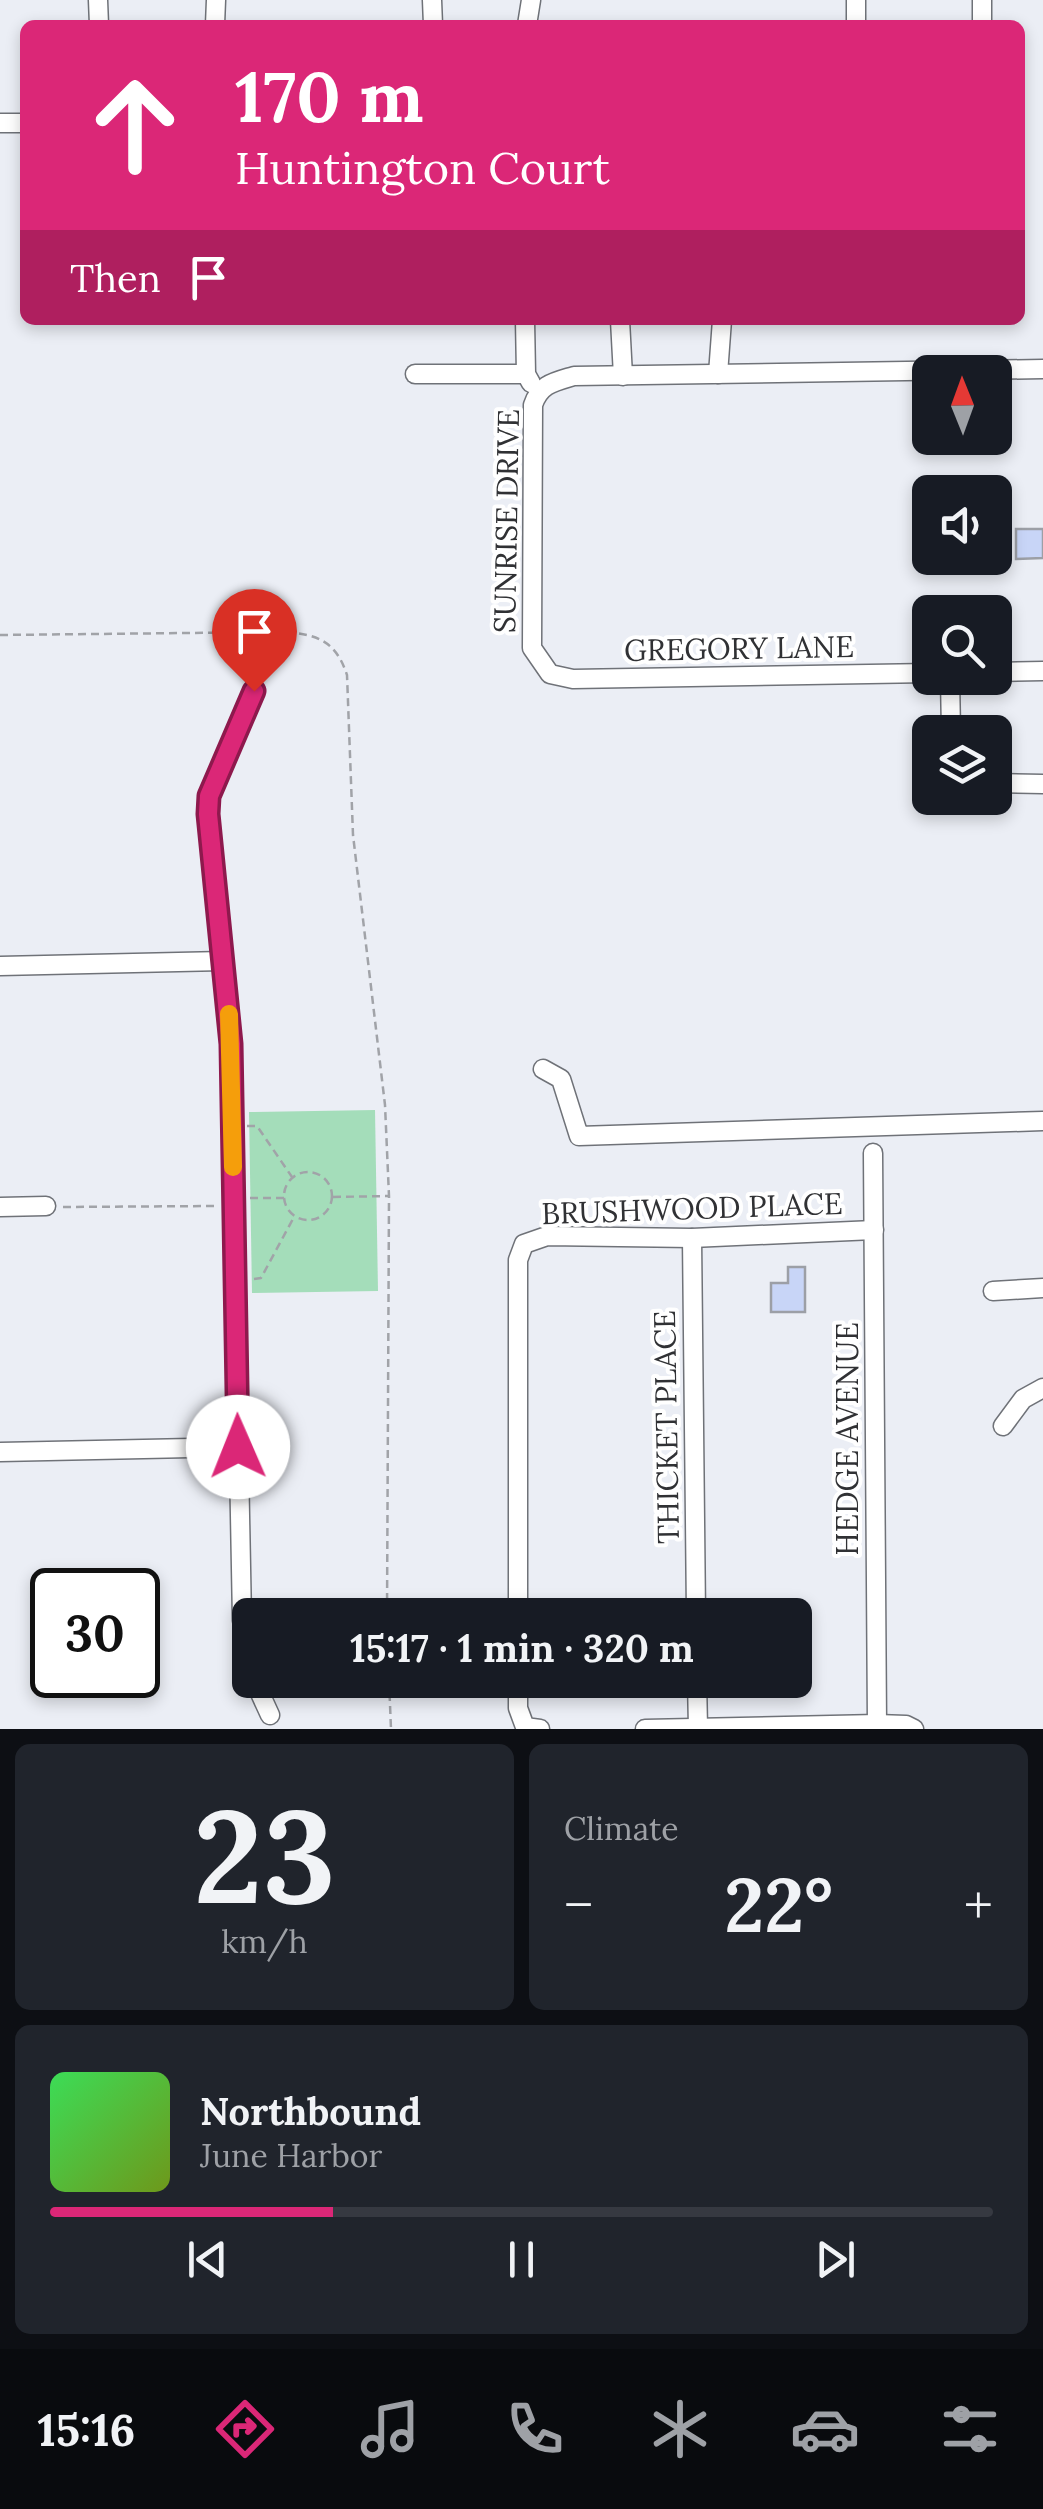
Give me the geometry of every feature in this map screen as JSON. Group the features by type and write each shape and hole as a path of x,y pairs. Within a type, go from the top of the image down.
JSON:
{"street":[{"path":"525,325 526,374 537,394"},
{"path":"620,325 622,376"},
{"path":"718,374 722,325"},
{"name":"SUNRISE DRIVE","path":"550,674 532,648 533,406 546,384 574,376 1043,369"},
{"path":"414,374 526,374"},
{"path":"1012,672 1043,671"},
{"name":"GREGORY LANE","path":"550,674 573,679 912,673"},
{"path":"241,1598 231,1044 208,832 209,796 254,691"},
{"path":"1012,783 1043,784"},
{"path":"0,966 223,961"},
{"path":"543,1069 561,1079 579,1136 1043,1121"},
{"name":"HEDGE AVENUE","path":"874,1153 886,1726"},
{"path":"0,1207 46,1206"},
{"name":"BRUSHWOOD PLACE","path":"518,1598 518,1260 524,1244 548,1236 692,1238 874,1230"},
{"name":"THICKET PLACE","path":"692,1238 696,1598"},
{"path":"993,1292 1043,1288"},
{"path":"1004,1426 1023,1398 1043,1388"},
{"path":"0,1452 238,1447"},
{"path":"262,1698 270,1715"},
{"path":"518,1698 518,1708 533,1728"},
{"path":"697,1698 698,1728"},
{"path":"646,1729 906,1725 914,1729"}],"path":[{"path":"234,632 234,645 254,691"},
{"path":"0,635 307,634 329,644 341,656 348,675 352,835 385,1105 389,1196 388,1598"},
{"path":"232,1126 257,1126 293,1178"},
{"path":"307,1172 324,1180 332,1197 325,1213 308,1220 295,1216 284,1198 285,1188 293,1178 307,1172"},
{"path":"332,1197 389,1196"},
{"path":"46,1206 220,1206 234,1198 284,1198"},
{"path":"236,1279 262,1278 295,1216"},
{"path":"390,1698 391,1729"}],"green space":[{"path":"375,1110 378,1291 252,1293 249,1112"}],"building":[{"path":"1016,529 1043,529 1043,558 1016,559"},
{"path":"788,1267 805,1267 805,1312 771,1312 771,1283 788,1283"}],"slow traffic":[{"path":"229,1014 233,1167"}],"route":[{"path":"238,1447 231,1044 208,814 209,796 254,691"}]}
